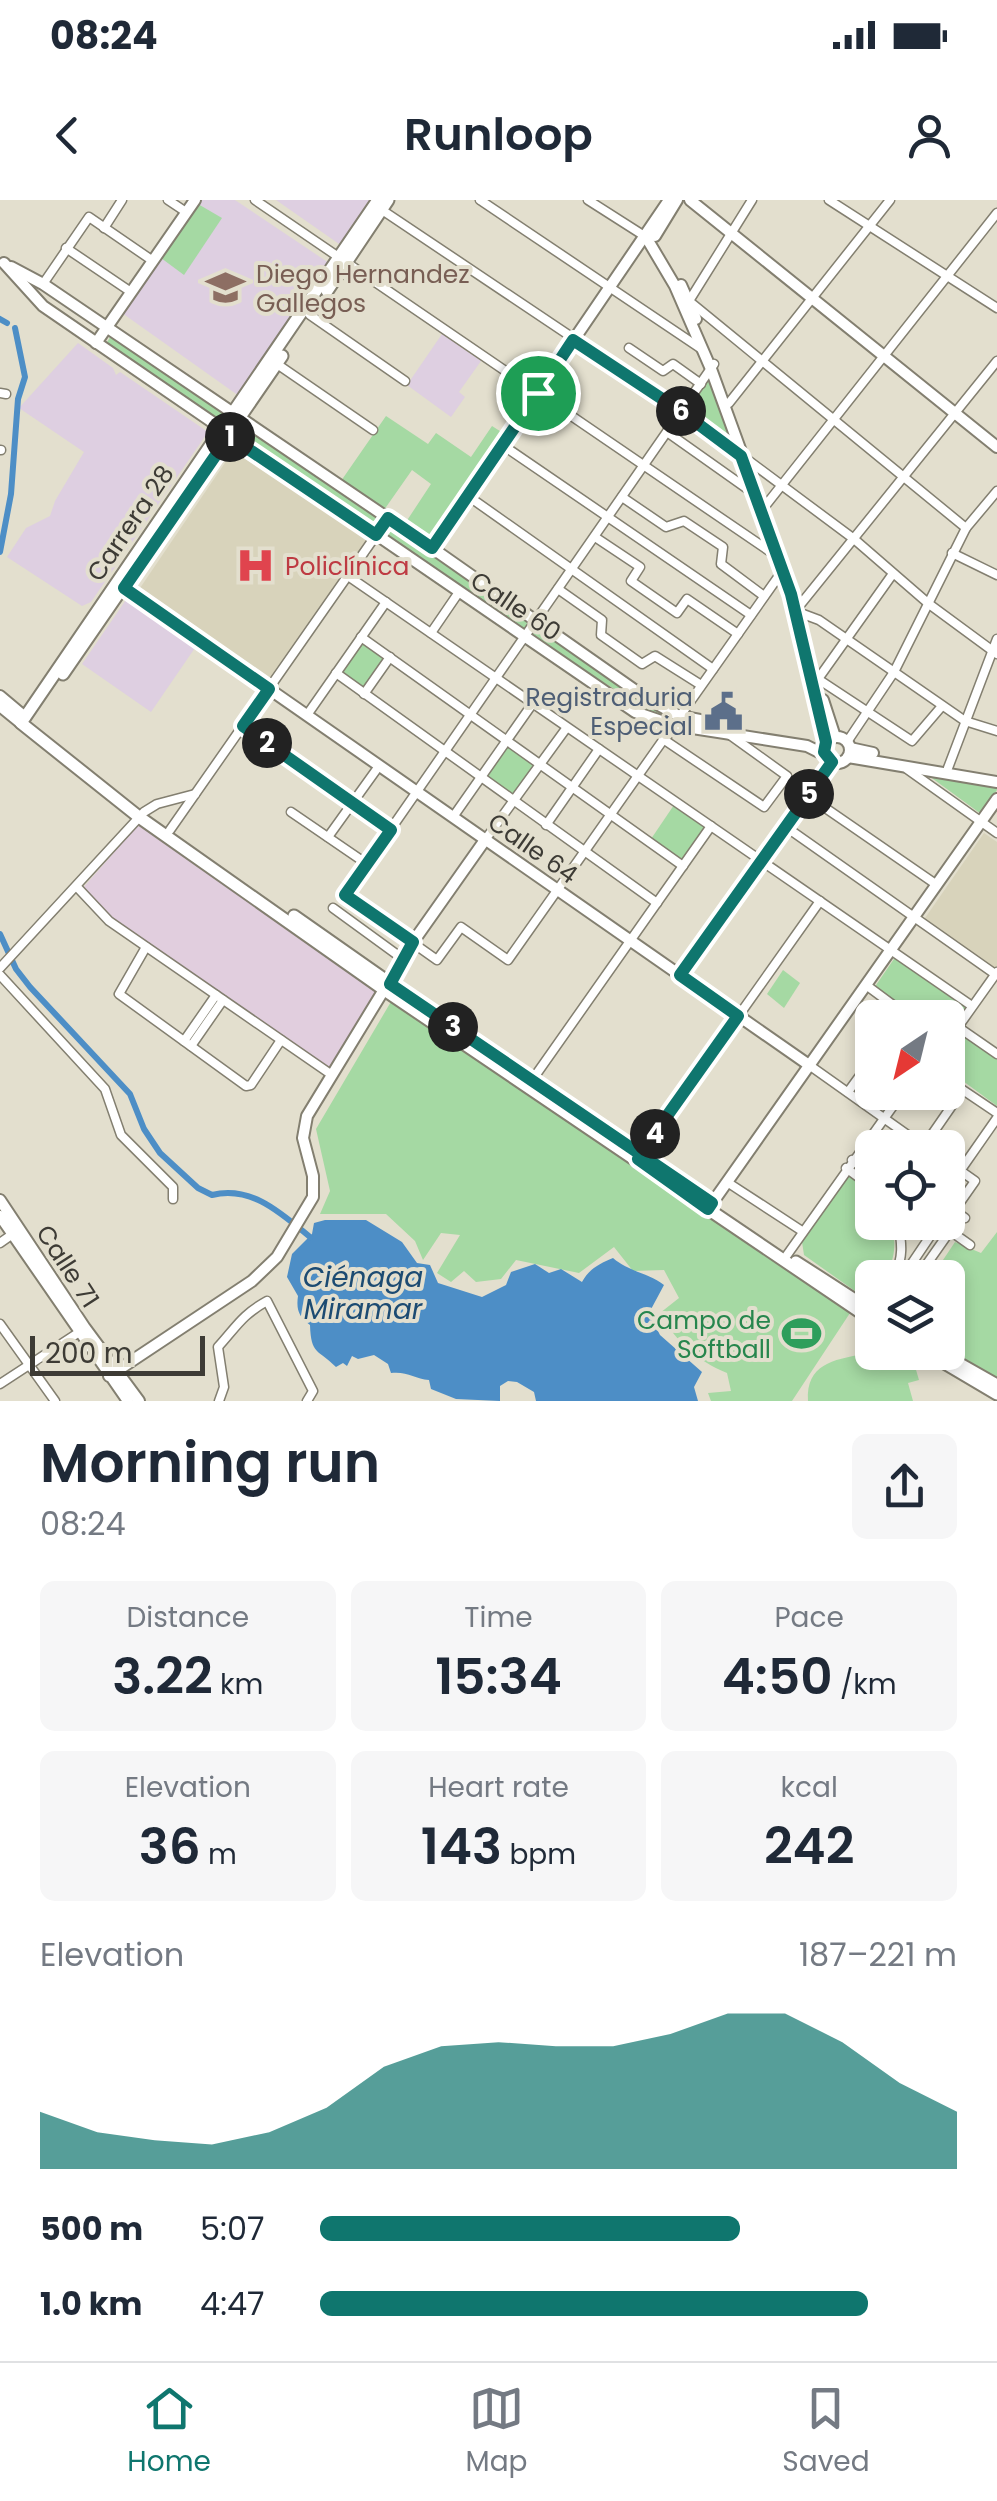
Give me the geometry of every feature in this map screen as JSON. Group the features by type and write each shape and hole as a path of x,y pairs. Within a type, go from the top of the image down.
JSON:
{"main road":[{"name":"Carrera 28","path":"26,722 383,203"},
{"name":"Carrera 28","path":"237,416 277,364 344,261"},
{"path":"26,722 142,814 388,988 855,1303"},
{"path":"142,814 170,830 388,988"},
{"path":"710,1206 855,1303"},
{"path":"965,1366 997,1385"},
{"path":"956,1370 997,1394"}],"street":[{"path":"104,228 122,200"},
{"path":"168,200 186,212"},
{"path":"96,343 195,200"},
{"path":"255,200 784,563 828,749"},
{"path":"480,200 709,359"},
{"path":"588,200 651,236 690,301 802,609 827,718 828,749 808,796 680,975"},
{"path":"651,236 669,200"},
{"path":"432,548 609,288 677,200"},
{"path":"690,200 997,447"},
{"path":"690,301 752,200"},
{"path":"829,200 997,308"},
{"path":"845,210 850,200"},
{"path":"729,403 890,200"},
{"path":"383,203 746,459 854,539 892,575 994,653"},
{"path":"764,507 997,213"},
{"path":"43,284 89,217 153,260"},
{"path":"651,236 729,403 756,495 764,507"},
{"path":"66,248 132,292"},
{"name":"Calle 60","path":"2,262 107,327 646,698 670,728 764,807 786,776 743,740"},
{"name":"Calle 60","path":"2,262 42,306 635,712 670,728"},
{"path":"690,301 966,528"},
{"path":"310,315 406,381"},
{"path":"629,348 664,372 674,364 701,384"},
{"path":"709,359 701,384 682,412 345,895 438,960 461,927 508,960 784,563"},
{"path":"802,609 997,362"},
{"path":"277,364 372,430"},
{"path":"667,432 756,495"},
{"path":"501,444 751,615"},
{"path":"670,728 803,740 828,749 842,762 867,711 894,672 966,528 997,491"},
{"path":"468,496 712,669"},
{"path":"622,497 666,527 684,521 723,547 720,564 764,596"},
{"path":"170,830 388,518"},
{"path":"595,537 640,566 631,581 677,614 687,599 738,634"},
{"path":"952,553 997,574"},
{"path":"818,678 892,575"},
{"path":"348,576 972,1006"},
{"name":"Calle 64","path":"120,585 900,1130"},
{"path":"558,590 602,620 601,636 642,664 656,656 701,685"},
{"path":"431,633 459,592"},
{"path":"306,715 386,602"},
{"path":"802,609 965,721 997,731"},
{"path":"361,637 682,866"},
{"path":"948,768 997,639"},
{"path":"364,694 390,658"},
{"path":"336,673 657,903"},
{"path":"818,678 912,741 942,706"},
{"path":"0,696 26,722"},
{"path":"453,817 533,703"},
{"path":"0,706 26,722"},
{"path":"803,740 820,722"},
{"path":"243,726 391,830"},
{"path":"670,728 726,732 743,740 848,749 997,779"},
{"path":"112,1374 252,1281 277,1257 304,1216 314,1186 302,1138 303,1126 413,942 564,730"},
{"path":"546,824 599,749"},
{"path":"848,749 922,774 997,779"},
{"path":"328,837 379,766"},
{"path":"922,774 932,789 997,833"},
{"path":"2,966 142,814 157,804 195,794"},
{"path":"808,796 936,885"},
{"path":"710,1206 997,799"},
{"path":"292,812 367,864"},
{"path":"530,1083 711,826"},
{"path":"786,826 996,973 958,1027 996,1050"},
{"path":"77,887 109,921 332,1075"},
{"path":"639,1156 820,901"},
{"path":"333,908 403,959"},
{"path":"146,947 118,994 187,1044 250,1086 281,1040"},
{"path":"0,976 105,1089 121,1135 172,1187 174,1199"},
{"path":"866,985 884,1000"},
{"path":"187,1044 220,998"},
{"path":"848,1092 855,1082"},
{"path":"965,1093 997,1116 965,1163"},
{"path":"874,1130 890,1110"},
{"path":"787,1255 855,1155"},
{"path":"849,1164 855,1167"},
{"path":"849,1164 855,1170"},
{"path":"965,1174 974,1181 965,1192"},
{"path":"728,1182 802,1231"},
{"name":"Calle 71","path":"0,1200 16,1232 112,1374 139,1401"},
{"name":"Calle 71","path":"0,1216 16,1232"},
{"path":"0,1243 16,1232"},
{"path":"962,1240 970,1246"},
{"path":"220,1401 224,1387 218,1346 243,1314 267,1301 313,1391 306,1401"},
{"path":"0,1324 55,1401"},
{"path":"0,1384 82,1330"},
{"path":"129,1395 134,1360"}],"shaded area":[{"name":"Diego Hernandez Gallegos","path":"198,200 235,200 329,263 239,396 122,313"},
{"path":"276,200 373,200 342,246"},
{"path":"442,334 481,361 459,392 465,397 451,417 407,385"},
{"path":"78,343 113,368 116,375 120,372 208,432 91,602 82,606 7,557 26,528 50,516 84,452 19,408"},
{"name":"Policlínica","path":"233,451 372,541 273,681 138,591"},
{"path":"130,594 199,642 151,712 82,664"},
{"path":"140,823 378,990 329,1069 143,942 82,889"},
{"path":"984,833 997,842 997,972 923,921"}],"green space":[{"path":"198,204 222,218 184,275 161,258"},
{"path":"112,334 670,718 650,711 527,635 104,347"},
{"path":"706,373 736,447 680,411"},
{"path":"386,416 428,444 436,433 471,457 492,426 503,433 431,539 406,522 431,484 412,470 384,510 341,481"},
{"path":"363,641 388,659 364,691 340,673"},
{"path":"506,743 536,763 513,795 484,775"},
{"path":"925,773 997,784 997,790 981,814"},
{"path":"676,802 710,825 684,863 651,839"},
{"path":"896,956 956,1000 891,1000 874,988"},
{"path":"783,970 800,983 784,1008 767,994"},
{"path":"392,1000 850,1313 792,1401 711,1401 708,1393 731,1391 727,1373 688,1349 666,1324 660,1313 679,1298 664,1270 633,1271 614,1247 579,1273 516,1260 501,1279 476,1282 464,1271 451,1282 437,1273 460,1235 441,1233 423,1260 415,1241 386,1214 320,1214 330,1191 316,1129"},
{"path":"965,1037 997,1057 997,1106 965,1082"},
{"path":"849,1176 855,1180 855,1240 893,1240 894,1251 892,1260 855,1260 855,1291 804,1255 802,1242"},
{"path":"997,1232 997,1378 965,1360 965,1260 943,1260 955,1242 981,1253"},
{"path":"855,1356 855,1370 916,1370 919,1380 908,1383 913,1401 808,1401 812,1379 832,1362"}],"water":[{"name":"Ciénaga Miramar","path":"366,1220 402,1242 417,1263 430,1265 438,1283 482,1297 506,1285 511,1272 535,1264 549,1273 561,1269 582,1282 595,1267 613,1258 664,1285 649,1313 660,1335 702,1372 694,1387 698,1401 536,1401 534,1392 508,1381 500,1386 500,1401 456,1399 431,1389 429,1380 391,1373 388,1364 374,1355 358,1359 352,1356 347,1366 343,1363 336,1367 314,1347 310,1325 299,1313 298,1296 287,1277 292,1254 312,1234 314,1223"}],"waterway":[{"path":"0,319 7,323"},
{"path":"0,552 11,494 18,399 25,377 15,328"},
{"path":"0,934 16,969 30,987 130,1094 144,1129 160,1153 198,1188 212,1195 240,1194 265,1203 310,1237"}],"place":[{"name":"Diego Hernandez Gallegos","path":"226,288"},
{"name":"Policlínica","path":"255,566"},
{"name":"Registraduria Especial","path":"723,711"},
{"name":"Campo de Softball","path":"801,1334"}],"route":[{"path":"538,393 432,548 388,518 376,535 229,436 124,588 269,689 243,726 391,830 345,895 413,942 390,984 500,1058 640,1154 712,1203 708,1209 638,1159 640,1154 738,1016 680,975 832,762 824,752 826,742 791,594 741,456 573,340 538,393"}]}
